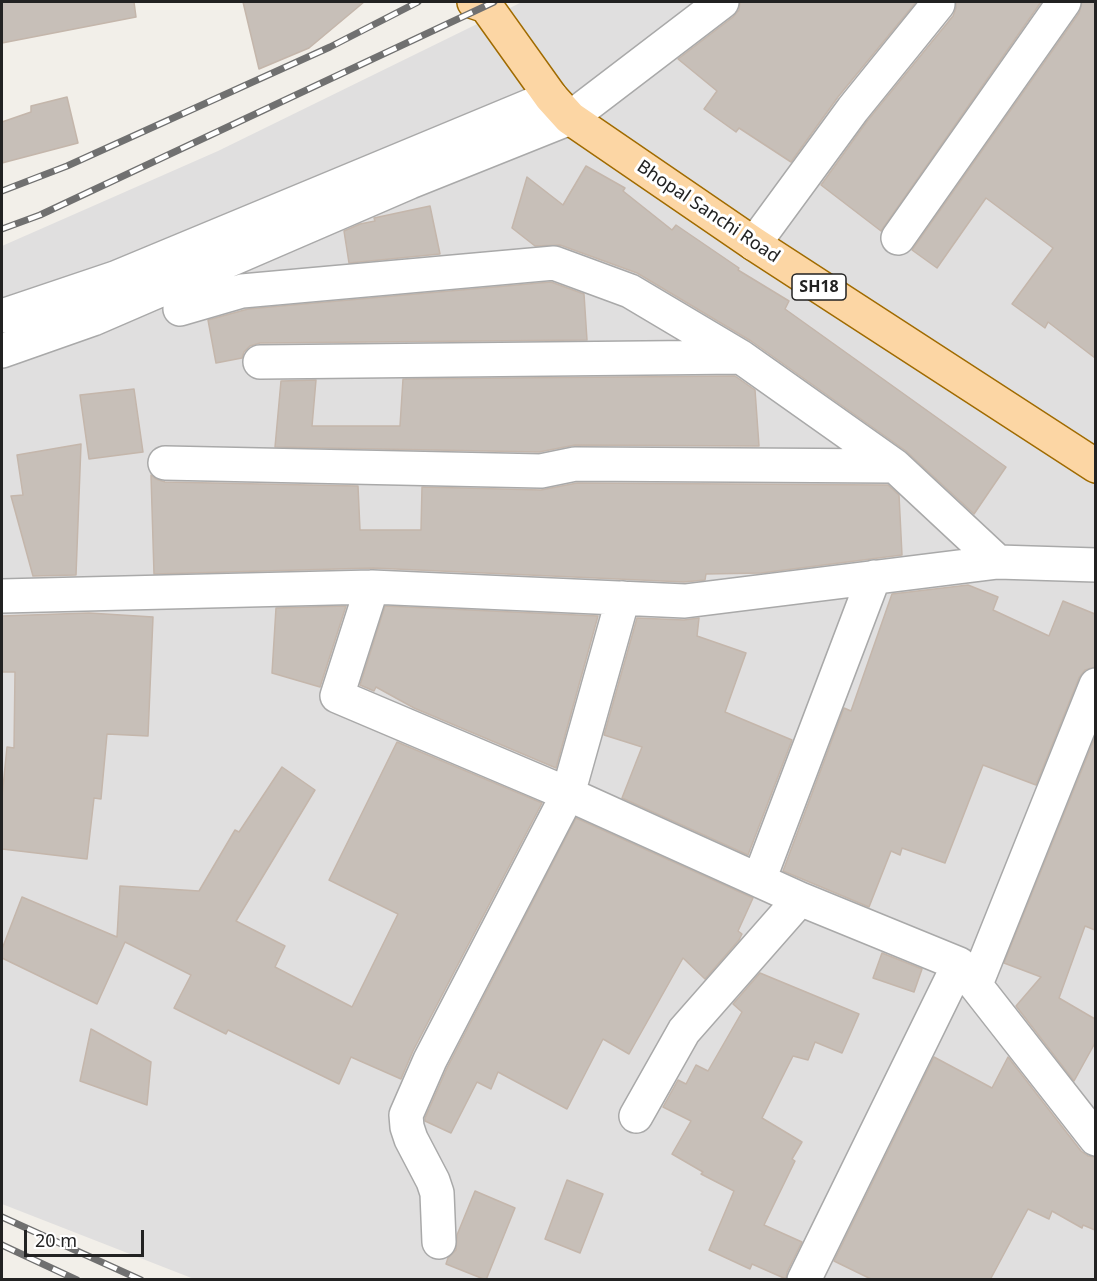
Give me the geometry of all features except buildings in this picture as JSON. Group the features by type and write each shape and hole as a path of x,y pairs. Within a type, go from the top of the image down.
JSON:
{"main road":[{"name":"Bhopal Sanchi Road","path":"474,2 486,6 560,108 754,244 1095,466"}],"street":[{"path":"2,351 93,319 410,182 560,108 722,2"},
{"path":"898,238 1064,2"},
{"path":"754,244 853,110 938,4"},
{"path":"2,316 115,278 560,108"},
{"path":"180,309 242,291 554,263 630,291 741,357 896,466 998,562"},
{"path":"260,362 741,357"},
{"path":"165,463 541,471 575,464 896,466"},
{"path":"2,596 372,587 685,601 998,562 1095,565"},
{"path":"759,880 873,577"},
{"path":"372,587 337,696 568,794 967,974 1095,1139"},
{"path":"439,1242 437,1193 411,1139 406,1115 430,1060 568,794 623,598"},
{"path":"804,1280 967,974 1095,685"},
{"path":"636,1116 684,1031 800,899"}],"shaded area":[{"path":"522,2 1095,2 1095,1279 194,1279 2,1204 2,246 218,151"}],"railway":[{"path":"2,191 67,166 330,47 418,2"},
{"path":"2,229 40,215 494,2"},
{"path":"2,1217 141,1280"},
{"path":"2,1245 77,1280"}]}
